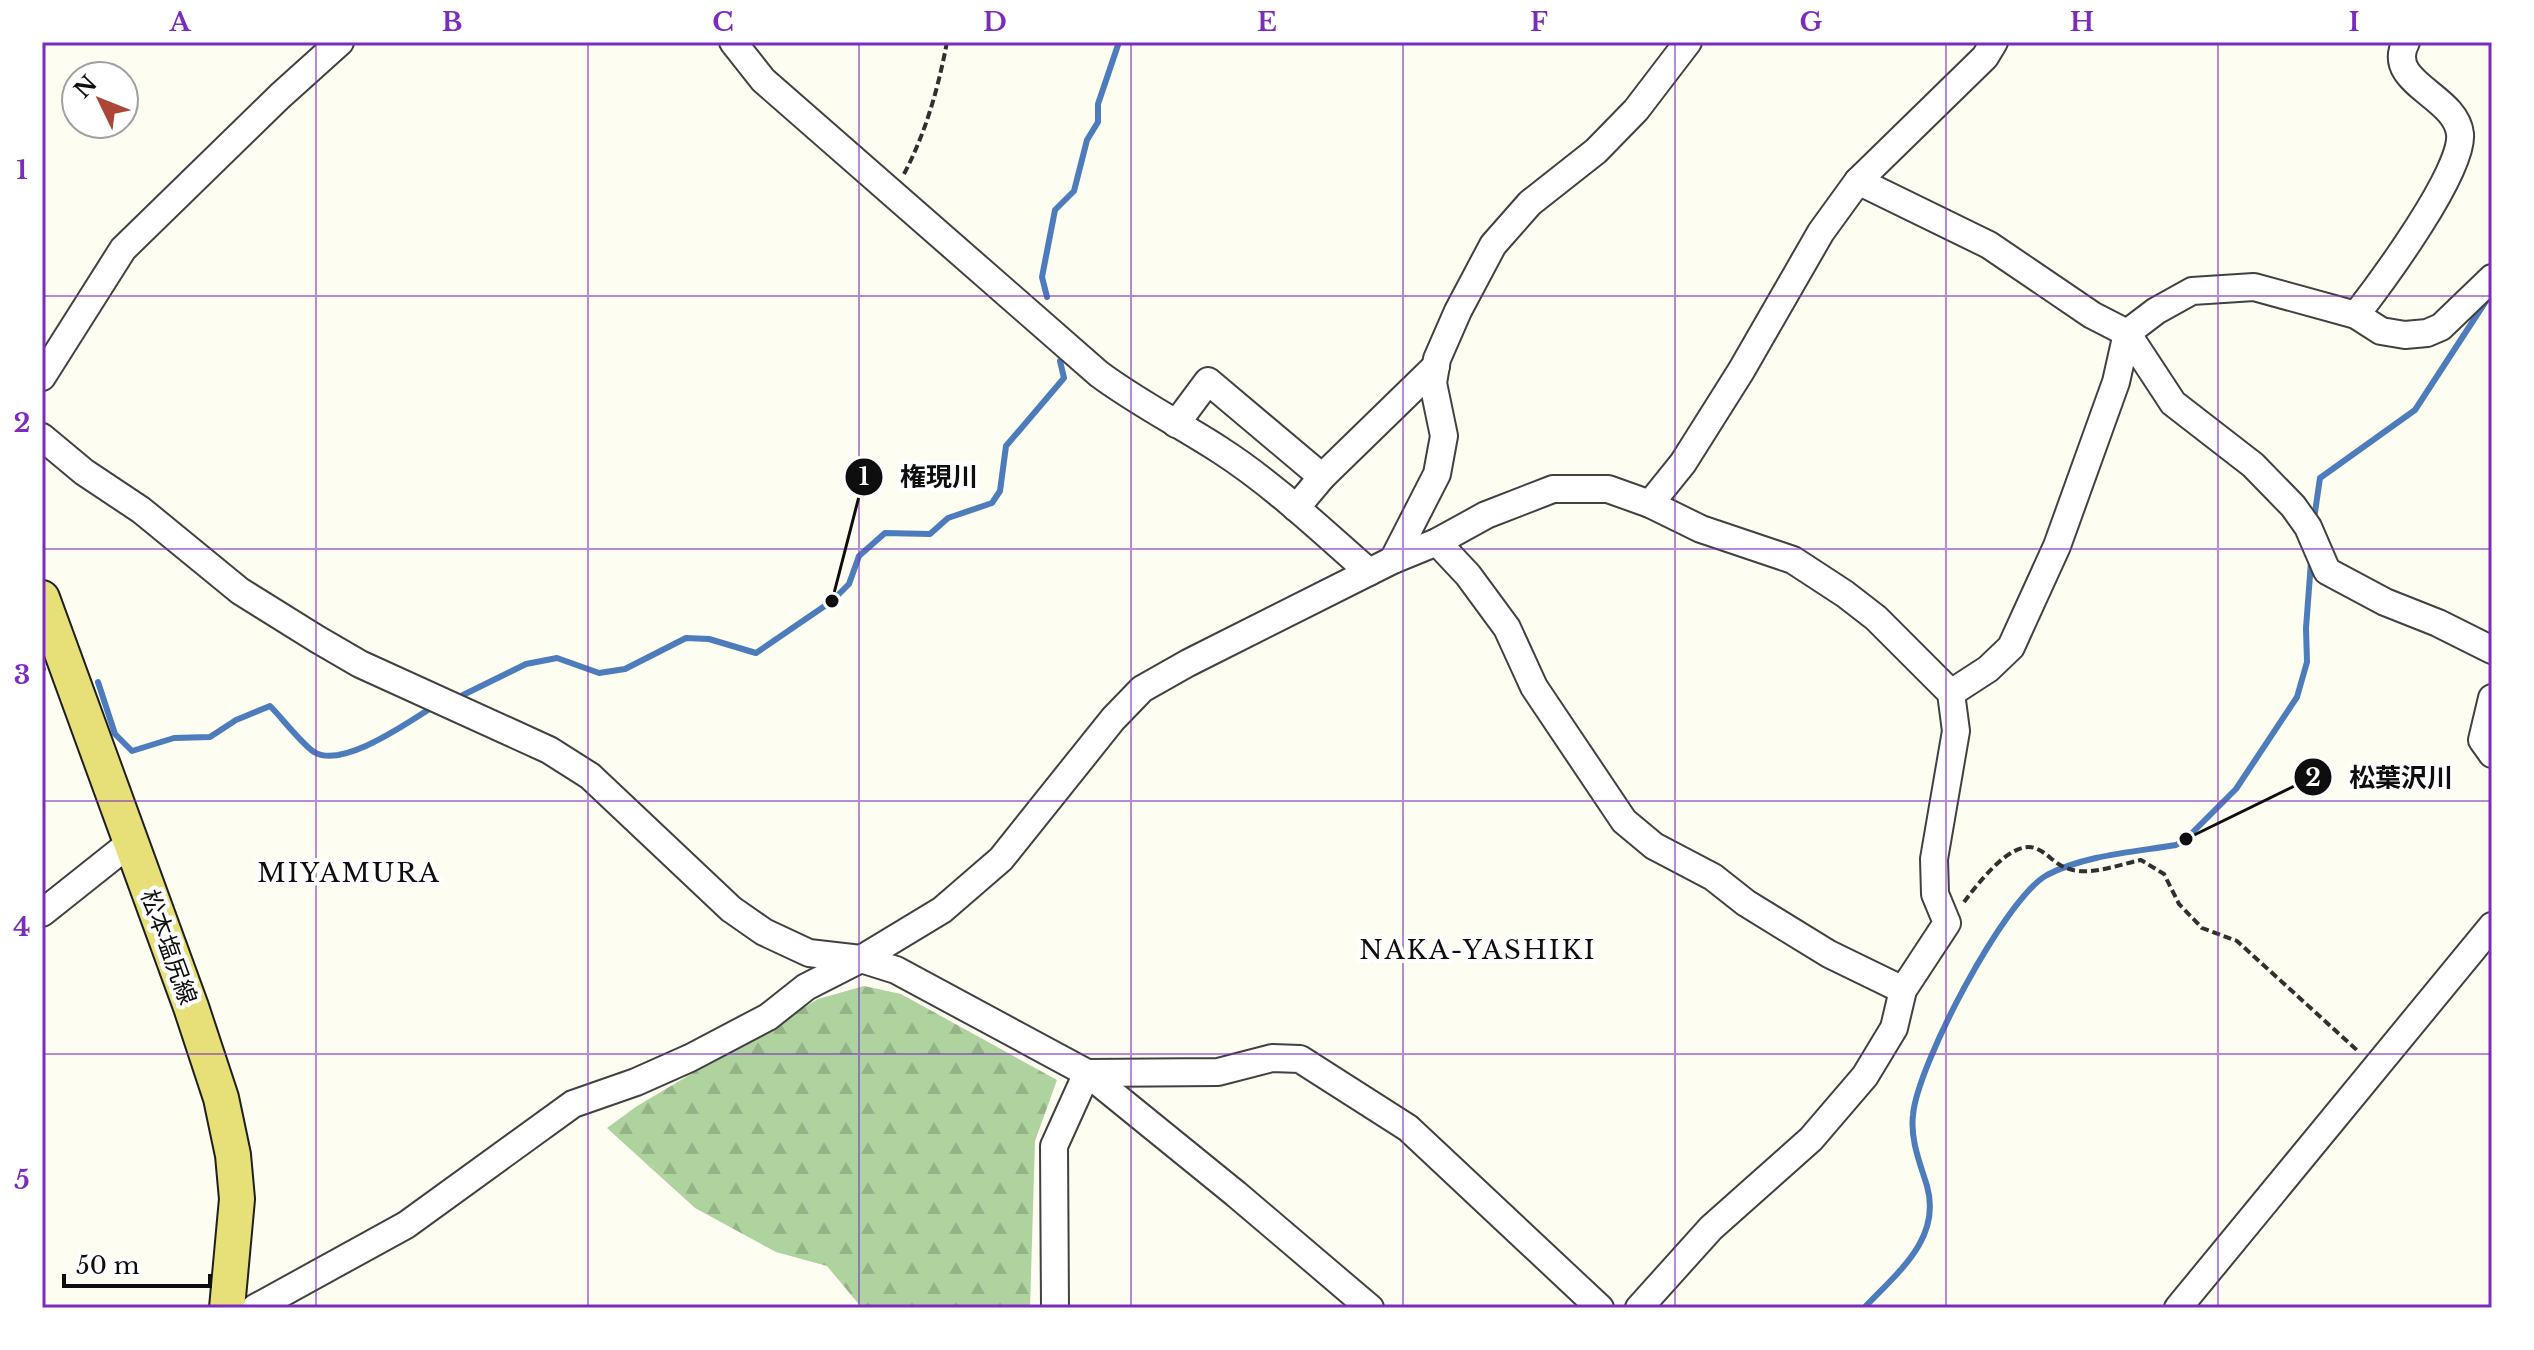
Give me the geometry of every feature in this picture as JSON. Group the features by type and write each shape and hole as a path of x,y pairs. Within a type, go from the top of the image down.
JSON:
{"main road":[{"name":"松本塩尻線","path":"42,598 191,1007 221,1098 233,1155 237,1199 227,1308"}],"street":[{"path":"42,377 123,249 340,42"},
{"path":"733,42 763,80 1099,374 1134,400 1222,451 1296,508 1369,572"},
{"path":"1393,560 1437,474 1444,436 1433,383 1436,366 1458,311 1493,245 1530,203 1596,151 1636,110 1688,42"},
{"path":"1650,504 1683,463 1741,371 1821,232 1858,181 1985,57 1994,42"},
{"path":"2356,315 2400,258 2452,167 2461,138 2456,118 2403,69 2400,53 2406,42"},
{"path":"1858,181 1989,245 2092,315 2127,333 2173,403 2253,465 2293,506 2308,527 2327,571 2385,602 2438,623 2492,650"},
{"path":"1951,693 1988,669 2011,647 2017,635 2057,546 2116,382 2127,333 2156,311 2192,291 2254,287 2356,315 2381,331 2405,335 2427,333 2441,327 2492,278"},
{"path":"1296,508 1322,477 1436,366"},
{"path":"1176,424 1208,381 1322,477"},
{"path":"42,437 84,472 141,510 240,591 317,639 360,664 549,750 590,776 731,909 764,932 809,953 861,959 896,970 1087,1073 1370,1308"},
{"path":"255,1308 406,1225 573,1104 636,1082 690,1058 768,1017 806,987 861,959 942,910 1001,859 1113,719 1142,689 1393,560 1437,542 1486,515 1553,489 1608,489 1650,504 1701,529 1793,560 1876,618 1951,693 1956,731 1934,859 1935,894 1947,923 1903,990 1894,1028 1865,1076 1811,1139 1711,1228 1639,1308"},
{"path":"1437,542 1468,575 1507,628 1534,687 1624,821 1654,846 1713,877 1746,903 1829,954 1903,990"},
{"path":"2492,698 2482,740 2492,754"},
{"path":"42,913 130,843"},
{"path":"2178,1308 2489,936"},
{"path":"1087,1073 1218,1072 1272,1058 1300,1059 1408,1128 1600,1308"},
{"path":"1055,1308 1054,1146 1087,1073"}],"path":[{"path":"894,194 921,141 939,82 947,42"},
{"path":"1947,923 1985,874 2017,849 2035,848 2058,866 2080,871 2141,860 2164,874 2179,904 2202,928 2237,941 2376,1068"}],"green space":[{"path":"864,986 901,994 1057,1080 1035,1141 1030,1308 862,1308 827,1266 776,1252 695,1208 607,1128 637,1106 818,999"}],"waterway":[{"path":"1047,297 1042,277 1055,210 1074,191 1087,140 1098,122 1098,104 1119,42"},
{"path":"2314,519 2320,478 2415,410 2492,296"},
{"path":"463,695 526,664 557,658 599,673 625,669 686,638 709,639 756,653 832,601 849,584 859,556 885,533 930,534 948,518 992,503 1000,491 1006,446 1064,378 1060,361"},
{"path":"1864,1308 1914,1254 1928,1222 1930,1205 1914,1142 1913,1115 1918,1092 1946,1024 1987,949 2029,890 2047,875 2093,859 2176,845 2186,839 2236,789 2297,697 2307,662 2311,562"},
{"path":"98,682 115,734 132,751 174,738 210,737 236,720 270,706 314,752 326,756 340,755 372,743 428,710"}],"place":[{"name":"権現川","path":"832,601"},
{"name":"松葉沢川","path":"2186,839"}],"district":[{"name":"MIYAMURA","path":"349,873"},
{"name":"NAKA-YASHIKI","path":"1478,950"}]}
